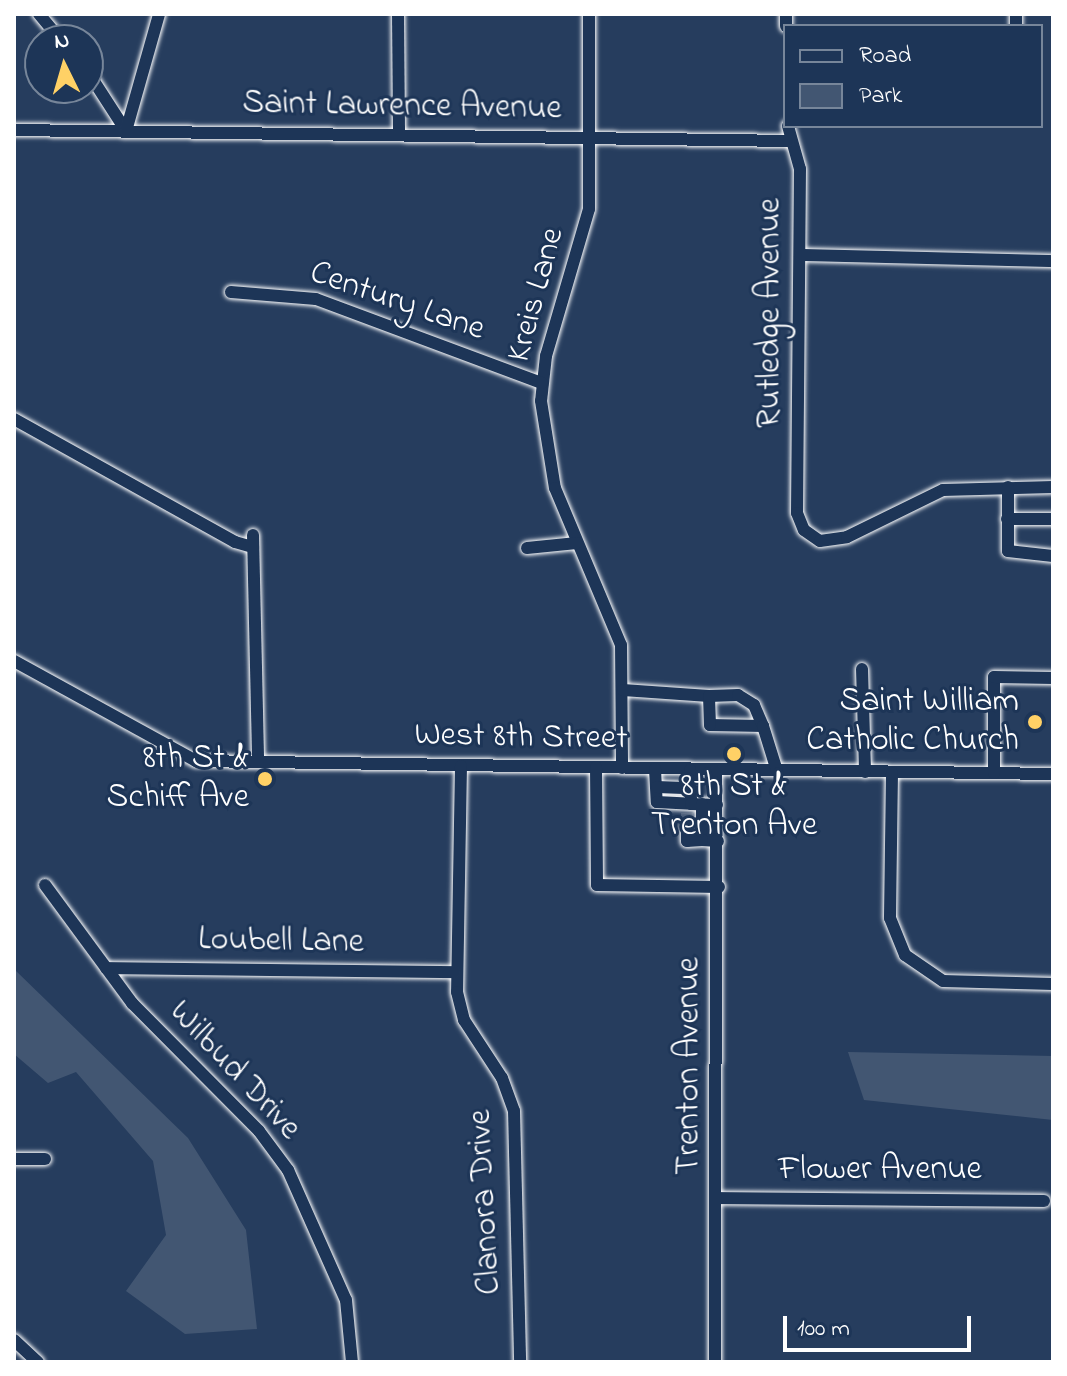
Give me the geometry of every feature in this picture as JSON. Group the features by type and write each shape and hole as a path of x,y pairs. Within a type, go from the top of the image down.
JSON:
{"street":[{"path":"126,131 159,14"},
{"path":"398,14 399,135"},
{"name":"Kreis Lane","path":"589,14 591,138 587,220 542,383 548,459 577,543 617,627 623,690 622,768"},
{"path":"104,97 126,131"},
{"name":"Rutledge Avenue","path":"788,128 789,141 800,169 798,503 804,530 820,541 831,541 943,490 1008,487"},
{"name":"Saint Lawrence Avenue","path":"14,130 789,141"},
{"path":"800,255 1053,261"},
{"name":"Century Lane","path":"231,292 316,299 542,383"},
{"path":"14,419 235,542 253,541 258,762"},
{"path":"1053,487 1008,487 1007,519 1008,551 1053,556"},
{"path":"1007,519 1053,519"},
{"path":"527,548 577,543"},
{"name":"West 8th Street","path":"14,661 182,757 258,762 716,771 1053,774"},
{"path":"862,669 865,772"},
{"path":"994,773 994,677 1053,678"},
{"path":"623,690 738,695 754,705 777,771"},
{"path":"709,696 710,725 763,726"},
{"name":"Clanora Drive","path":"461,766 455,972 464,1020 502,1078 514,1111 520,1362"},
{"path":"596,767 597,885 719,887"},
{"path":"655,769 657,802 717,805"},
{"path":"690,770 691,806 702,840"},
{"name":"Trenton Avenue","path":"715,1362 719,887 716,771"},
{"path":"892,773 890,918 905,955 943,981 1053,984"},
{"path":"657,787 690,788"},
{"path":"687,827 687,841 718,841"},
{"name":"Wilbud Drive","path":"45,885 132,1003 259,1131 288,1170 346,1300 352,1362"},
{"name":"Loubell Lane","path":"106,968 455,972"},
{"path":"14,1159 45,1159"},
{"name":"Flower Avenue","path":"716,1198 1044,1201"},
{"path":"14,1340 38,1362"}],"green space":[{"path":"14,969 188,1138 246,1230 257,1329 185,1334 126,1291 166,1235 153,1161 76,1072 48,1083 14,1054"},
{"path":"848,1052 1053,1056 1053,1120 864,1100"}],"tunnel":[{"path":"687,813 687,827"}],"place":[{"name":"Saint William Catholic Church","path":"1035,722"},
{"name":"8th St & Trenton Ave","path":"734,754"},
{"name":"8th St & Schiff Ave","path":"265,779"}]}
